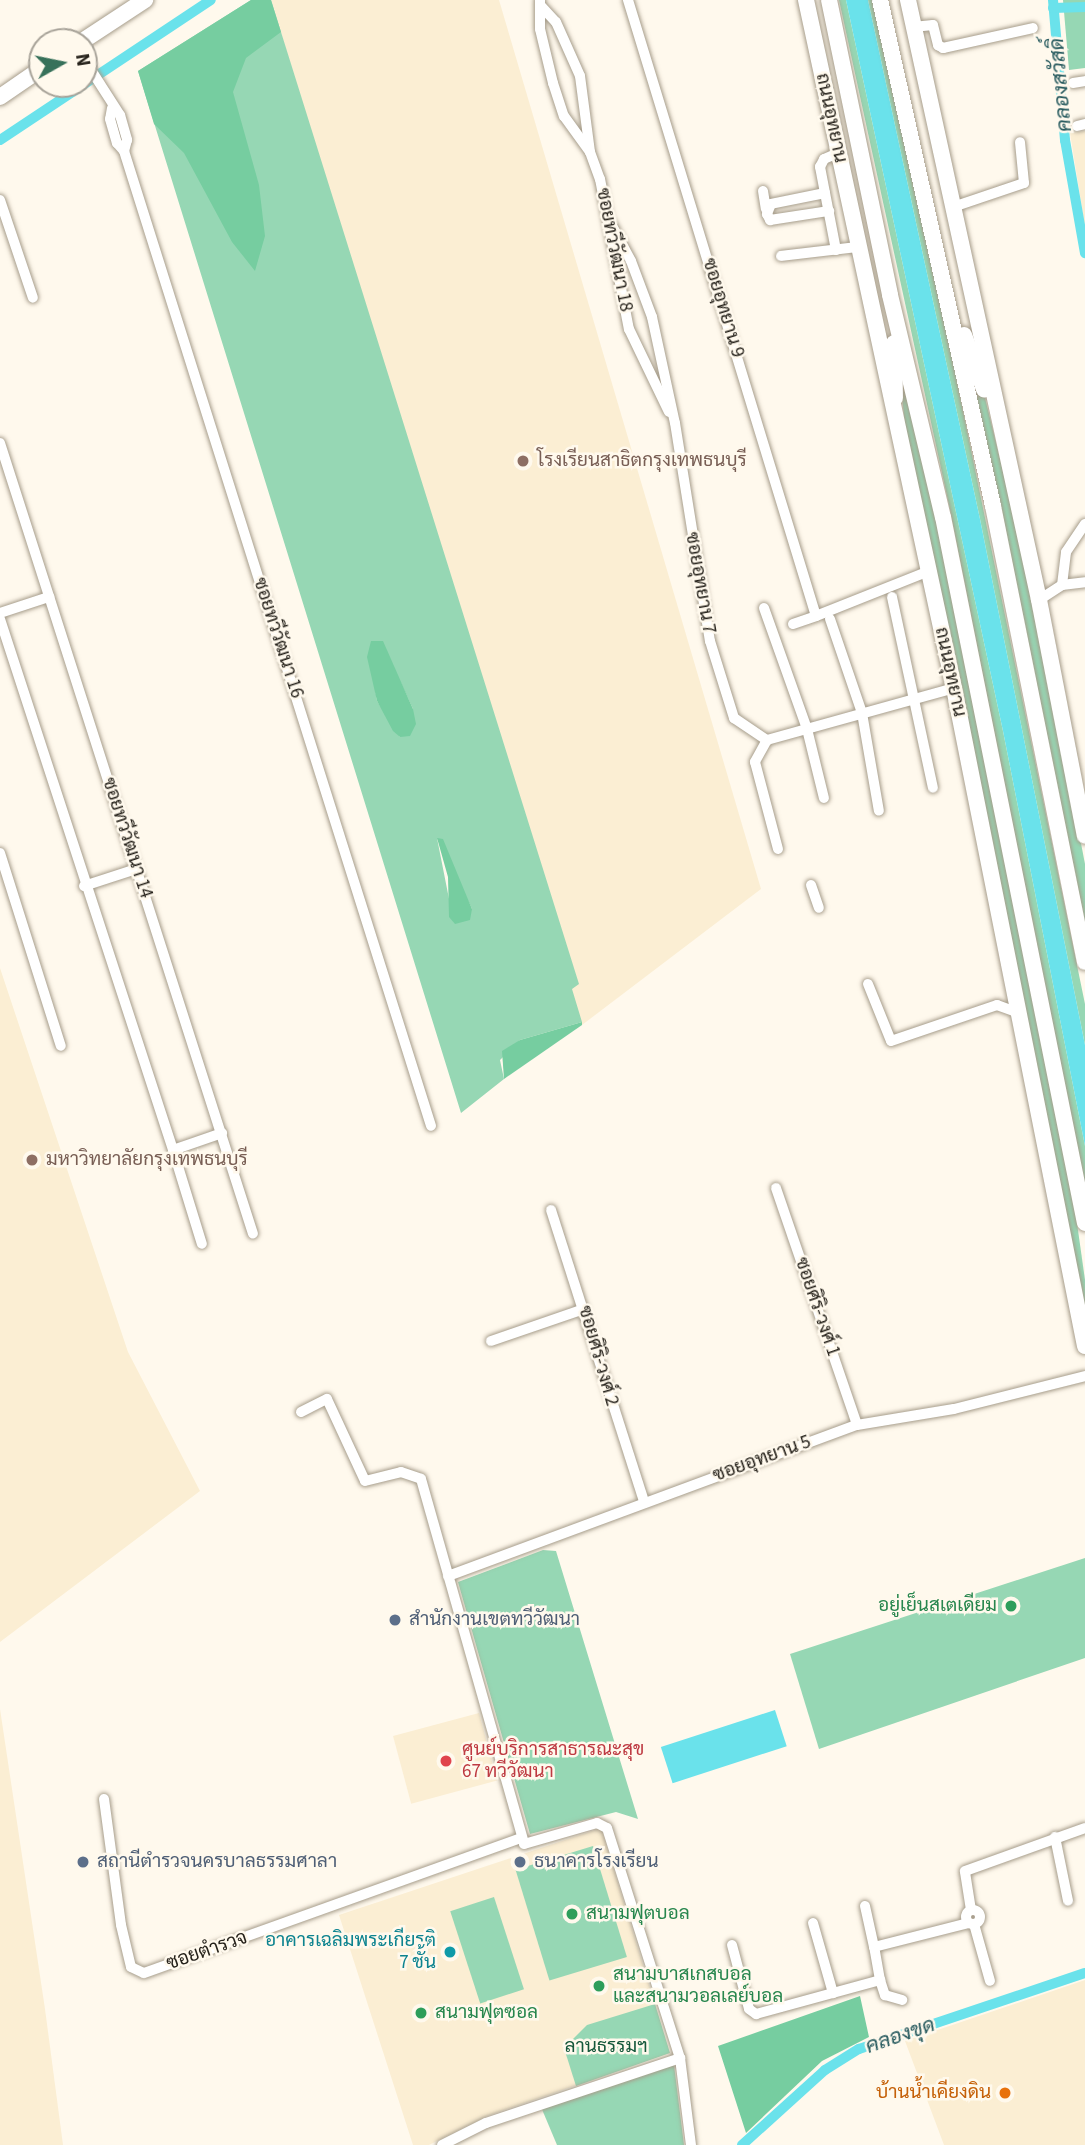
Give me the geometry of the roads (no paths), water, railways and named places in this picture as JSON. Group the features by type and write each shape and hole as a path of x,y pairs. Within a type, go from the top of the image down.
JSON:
{"main road":[{"path":"98,31 145,0"},
{"name":"ถนนอุทยาน","path":"806,0 895,428 954,688 1016,1012 1085,1346"},
{"name":"ถนนอุทยาน","path":"829,0 890,295 943,517 1085,1223"},
{"path":"880,0 951,308 1085,962"},
{"path":"891,0 893,64"},
{"path":"908,0 1039,600 1085,836"},
{"path":"0,97 28,78"},
{"path":"890,295 895,428"},
{"path":"951,308 1002,429"}],"street":[{"name":"ซอยอุทยาน 9","path":"628,0 816,616"},
{"name":"ซอยทวีวัฒนา 18","path":"540,2 540,29 553,83 571,130 590,152"},
{"name":"ซอยทวีวัฒนา 18","path":"540,2 556,22 580,76 590,152 610,222 615,274 629,329 675,423"},
{"path":"913,27 933,25 943,48 1033,28"},
{"name":"ซอยทวีวัฒนา 16","path":"98,81 112,108 120,115 127,140 124,151 431,1126"},
{"path":"953,207 1024,183 1020,142"},
{"path":"836,250 821,162 838,153"},
{"path":"763,191 771,220 828,211"},
{"path":"766,208 825,193"},
{"path":"0,200 33,298"},
{"name":"ซอยอุทยาน 7","path":"610,222 646,296 675,423 708,628 727,701 743,728 766,740"},
{"path":"781,256 858,247"},
{"name":"ซอยทวีวัฒนา 14","path":"0,443 253,1234"},
{"path":"1062,585 1066,552 1085,524"},
{"path":"793,624 929,571"},
{"path":"1039,600 1062,585 1085,582"},
{"path":"0,613 50,597"},
{"path":"892,597 933,788"},
{"path":"764,608 807,729 824,798"},
{"path":"0,619 84,886 202,1244"},
{"path":"830,619 862,713 879,811"},
{"path":"778,849 755,762 766,740 954,688"},
{"path":"0,853 61,1046"},
{"path":"84,886 136,869"},
{"path":"811,885 819,908"},
{"path":"868,984 891,1041 997,1005 1016,1012"},
{"path":"173,1150 222,1133"},
{"name":"ซอยศิริ-วงศ์ 1","path":"776,1188 857,1425"},
{"name":"ซอยศิริ-วงศ์ 2","path":"551,1210 644,1502"},
{"path":"491,1341 584,1309"},
{"name":"ซอยอุทยาน 5","path":"448,1576 857,1425 954,1409 1085,1376"},
{"path":"301,1412 327,1399 365,1481 401,1472 421,1479 524,1844 597,1823 607,1828 680,2058 691,2145"},
{"name":"ซอยตำรวจ","path":"104,1799 121,1925 131,1967 144,1973 522,1838"},
{"path":"990,1981 971,1924 965,1917 971,1910 965,1871 1055,1836 1085,1828"},
{"path":"1055,1836 1069,1901"},
{"path":"865,1906 884,1995 902,2000"},
{"path":"813,1923 834,1993"},
{"path":"874,1947 971,1924"},
{"path":"732,1945 752,2013 880,1980"},
{"path":"442,2145 486,2123 680,2058"}],"water":[{"path":"846,0 868,0 980,519 1085,1045 1085,1146 1003,731"},
{"path":"775,1710 787,1746 673,1783 661,1747"}],"waterway":[{"path":"0,140 211,0"},
{"name":"คลองสวัสดิ์","path":"1053,0 1065,140 1085,253"},
{"path":"1053,8 1085,7"},
{"name":"คลองขุด","path":"742,2145 825,2070 859,2049 1085,1973"}],"place":[{"name":"โรงเรียนสาธิตกรุงเทพธนบุรี","path":"523,461"},
{"name":"มหาวิทยาลัยกรุงเทพธนบุรี","path":"32,1160"},
{"name":"อยู่เย็นสเตเดียม","path":"1011,1606"},
{"name":"สำนักงานเขตทวีวัฒนา","path":"395,1620"},
{"name":"ศูนย์บริการสาธารณะสุข 67 ทวีวัฒนา","path":"446,1761"},
{"name":"สถานีตำรวจนครบาลธรรมศาลา","path":"83,1862"},
{"name":"ธนาคารโรงเรียน","path":"520,1862"},
{"name":"สนามฟุตบอล","path":"572,1914"},
{"name":"อาคารเฉลิมพระเกียรติ 7 ชั้น","path":"450,1952"},
{"name":"สนามบาสเกสบอล และสนามวอลเลย์บอล","path":"599,1986"},
{"name":"สนามฟุตซอล","path":"421,2013"},
{"name":"บ้านน้ำเคียงดิน","path":"1005,2093"}],"park label":[{"name":"ลานธรรมฯ","path":"606,2047"}]}
